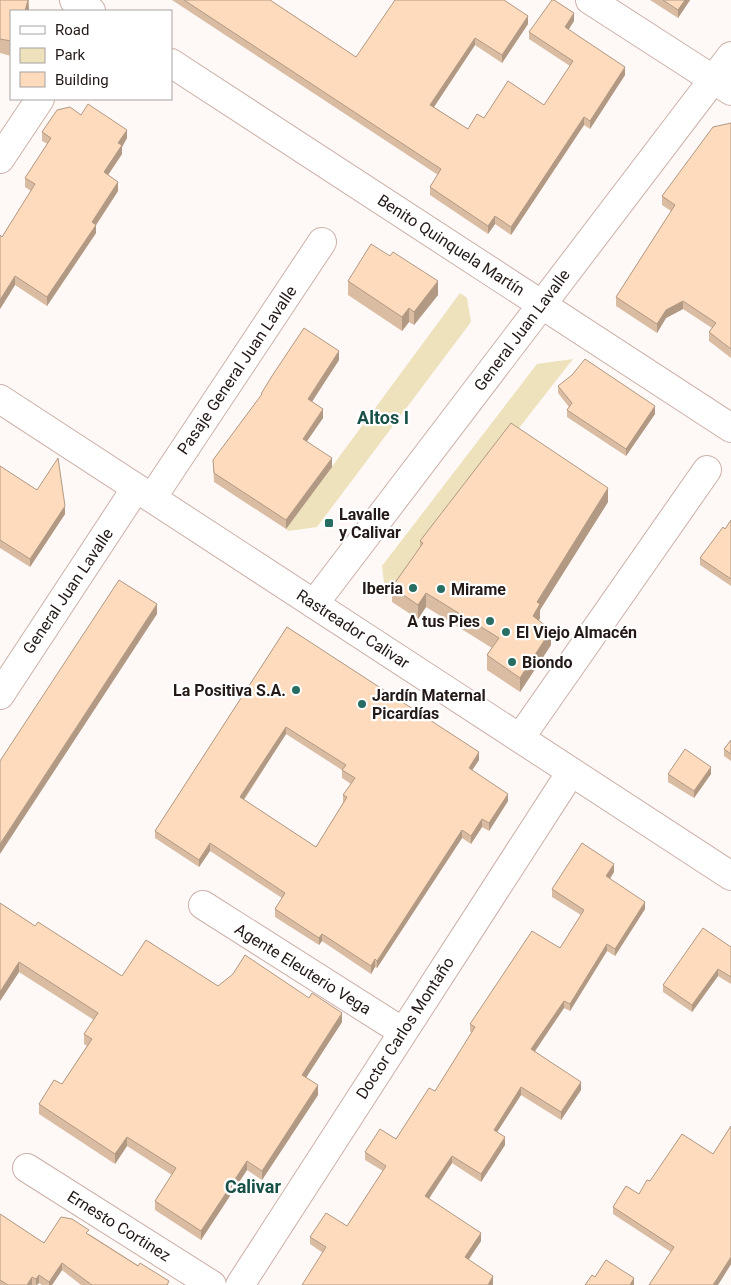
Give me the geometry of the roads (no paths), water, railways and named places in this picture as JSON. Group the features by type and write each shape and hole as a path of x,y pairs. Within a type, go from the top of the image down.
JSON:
{"street":[{"path":"74,0 89,10"},
{"path":"590,0 722,85"},
{"name":"General Juan Lavalle","path":"314,604 542,304 722,85 731,56"},
{"name":"Benito Quinquela Martín","path":"172,64 731,428"},
{"path":"0,159 39,100"},
{"name":"Pasaje General Juan Lavalle","path":"144,493 322,242"},
{"name":"Rastreador Calivar","path":"0,399 731,876"},
{"path":"520,738 707,470"},
{"name":"General Juan Lavalle","path":"0,694 144,493"},
{"name":"Doctor Carlos Montaño","path":"240,1285 571,772"},
{"name":"Agente Eleuterio Vega","path":"202,905 403,1032"},
{"name":"Ernesto Cortinez","path":"27,1168 212,1285"}],"place":[{"name":"Lavalle y Calivar","path":"329,523"},
{"name":"Iberia","path":"413,588"},
{"name":"Mirame","path":"441,589"},
{"name":"A tus Pies","path":"490,621"},
{"name":"El Viejo Almacén","path":"506,632"},
{"name":"Biondo","path":"512,662"},
{"name":"La Positiva S.A.","path":"296,690"},
{"name":"Jardín Maternal Picardías","path":"362,704"}],"district":[{"name":"Altos I","path":"383,417"},
{"name":"Calivar","path":"253,1186"}]}
